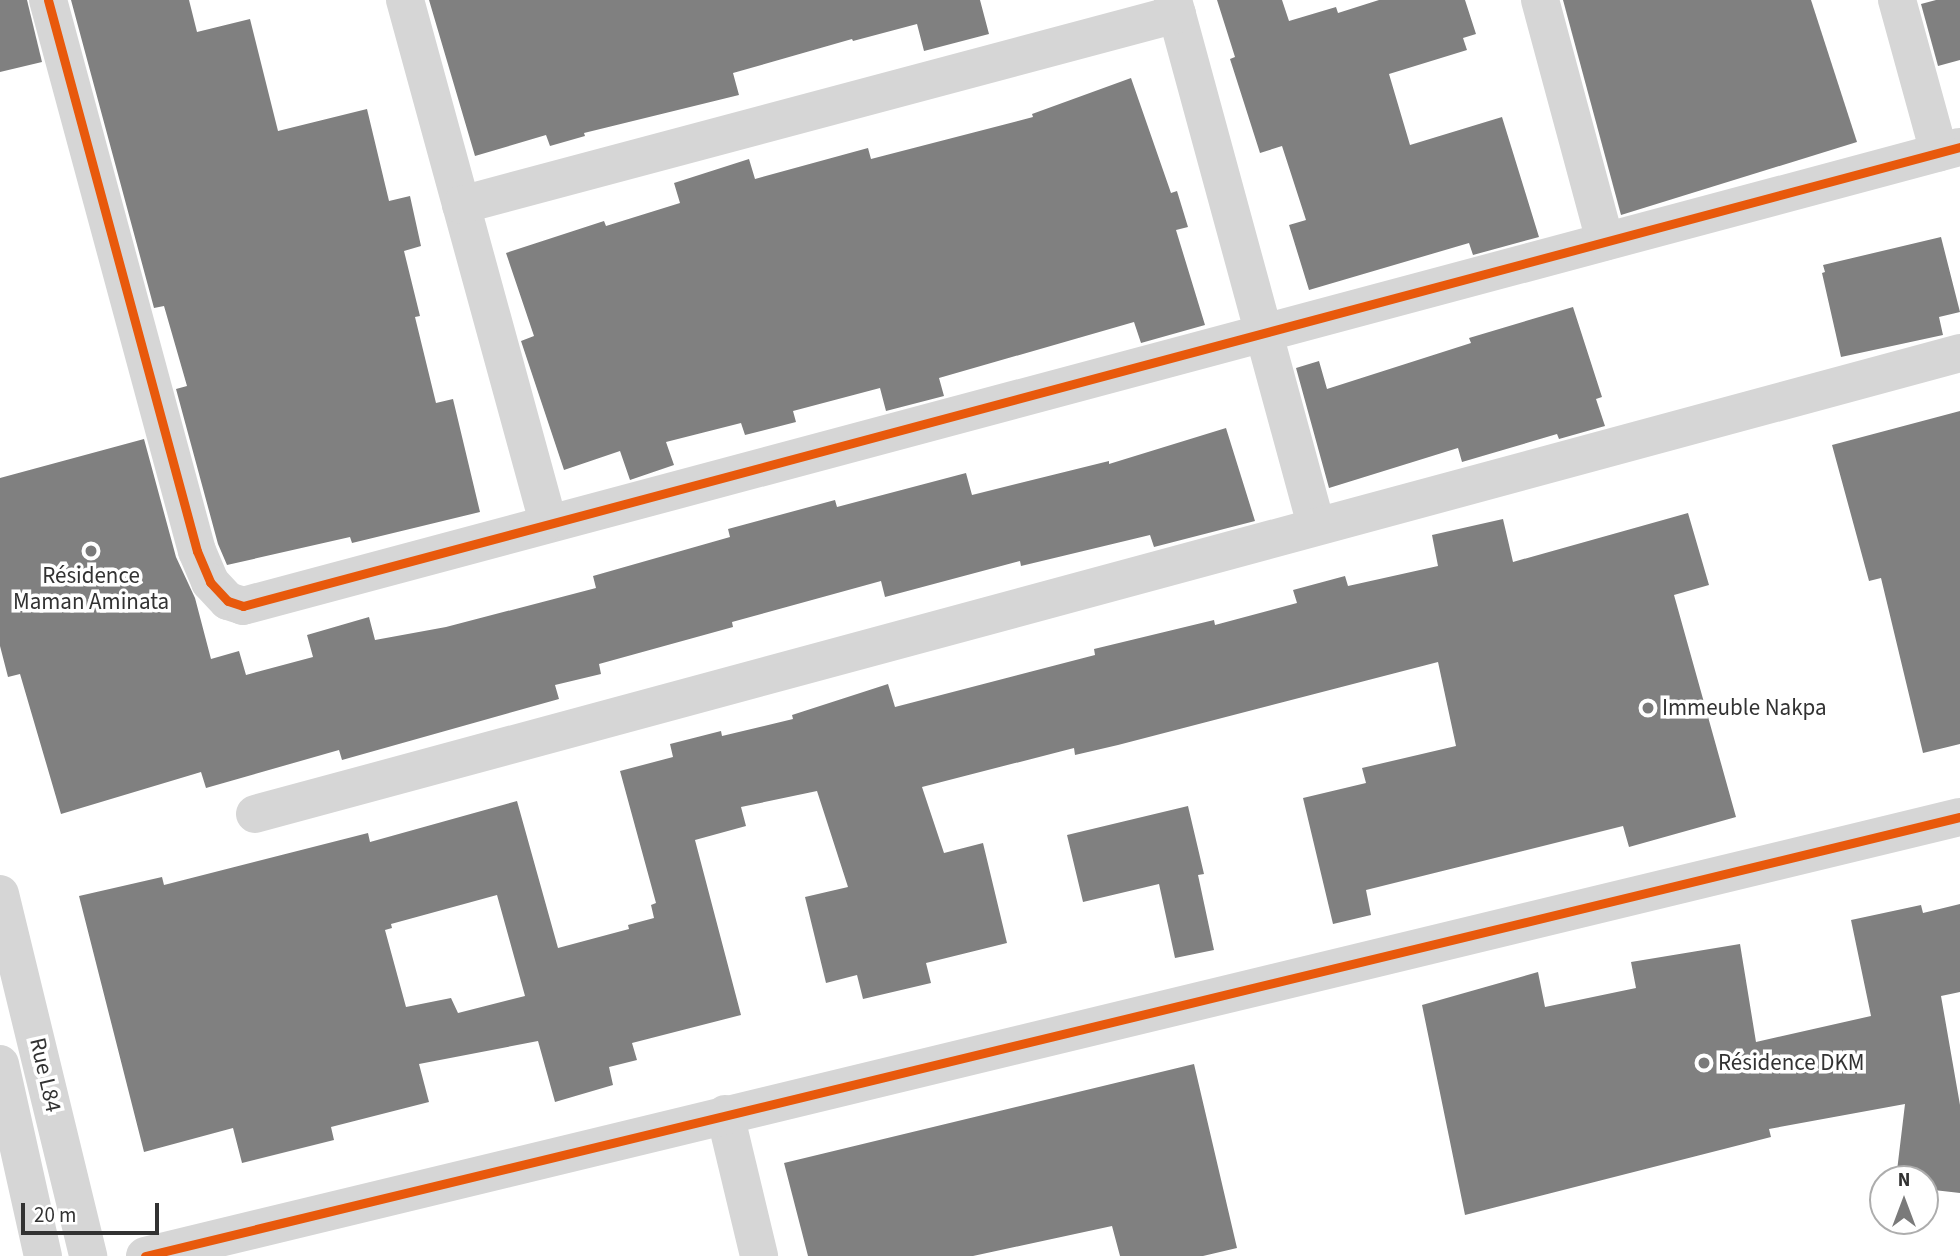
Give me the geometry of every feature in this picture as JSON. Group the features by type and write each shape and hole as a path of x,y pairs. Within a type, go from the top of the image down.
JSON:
{"street":[{"path":"48,0 197,551 210,582 228,601 243,606 548,522 1950,150 1897,0"},
{"path":"405,0 548,522"},
{"path":"1539,0 1605,241"},
{"path":"461,205 1175,7 1316,525"},
{"path":"255,814 1960,353"},
{"path":"145,1256 1960,817"},
{"name":"Rue L84","path":"0,894 88,1256"},
{"name":"Rue L84","path":"0,1064 43,1256"},
{"path":"725,1114 759,1256"}],"building":[{"path":"0,0 27,0 42,62 0,72"},
{"path":"71,0 189,0 197,32 250,19 278,131 367,109 389,201 410,196 421,246 404,251 420,316 415,317 436,403 453,399 480,512 352,543 350,537 227,565 218,544 176,389 187,386 164,306 154,308"},
{"path":"429,0 980,0 989,34 924,51 917,24 853,41 852,39 733,73 739,95 584,133 585,136 550,146 546,135 475,156"},
{"path":"1217,0 1282,0 1289,21 1336,7 1338,13 1379,0 1465,0 1476,34 1463,38 1467,50 1389,74 1410,145 1502,117 1539,237 1473,255 1469,243 1309,290 1289,225 1306,220 1282,146 1260,153 1230,59 1235,57"},
{"path":"1563,0 1811,0 1857,142 1621,215"},
{"path":"1936,0 1960,0 1960,60 1938,66 1921,4"},
{"path":"1131,78 1171,193 1177,191 1188,227 1176,230 1205,325 1141,343 1134,322 939,378 944,396 886,411 880,388 793,411 796,422 745,435 741,423 666,442 674,465 630,480 620,451 564,470 521,341 534,336 506,253 604,221 606,226 680,203 674,183 749,159 755,179 868,148 871,159 1033,117 1032,114"},
{"path":"1941,237 1960,312 1939,317 1943,335 1841,357 1822,273 1825,272 1823,265"},
{"path":"1573,307 1602,397 1596,399 1605,426 1559,439 1557,434 1462,462 1458,448 1329,488 1296,368 1319,361 1327,389 1471,343 1469,338"},
{"path":"1960,411 1960,744 1923,753 1881,578 1869,581 1832,445"},
{"path":"1226,428 1255,521 1154,547 1150,535 1021,566 1020,561 885,597 881,581 732,622 733,627 599,664 601,674 555,685 559,699 342,760 339,750 206,788 201,772 61,814 20,674 8,677 0,646 0,478 144,439 176,557 195,598 211,659 239,651 246,675 313,657 307,635 369,617 375,640 446,627 596,588 593,576 730,537 728,529 835,500 837,507 966,473 972,495 1109,461 1109,464"},
{"path":"1688,513 1709,585 1674,595 1736,817 1629,847 1623,826 1366,890 1371,915 1333,924 1303,798 1366,783 1362,768 1456,746 1438,662 1118,745 1075,755 1074,748 922,787 944,853 983,843 1007,943 926,963 931,983 863,999 857,975 826,983 805,897 848,887 817,791 741,807 746,826 695,840 741,1015 632,1043 637,1060 609,1067 613,1085 555,1102 538,1041 419,1064 429,1102 331,1127 334,1140 242,1163 233,1128 144,1152 79,896 162,877 164,885 368,833 370,842 517,801 558,948 629,929 628,925 654,918 651,905 656,903 620,771 673,757 670,744 721,731 722,736 793,719 792,715 888,684 895,707 1095,655 1094,649 1214,620 1215,625 1297,603 1293,590 1345,576 1348,586 1438,566 1432,535 1503,519 1513,562","holes":["497,895 525,996 458,1013 451,998 406,1007 385,930 392,928 391,924"]},
{"path":"1188,806 1204,874 1198,875 1214,950 1175,958 1159,884 1083,902 1067,835"},
{"path":"1960,904 1960,992 1941,996 1960,1105 1960,1193 1939,1191 1939,1165 1898,1165 1905,1104 1769,1129 1771,1137 1465,1215 1422,1005 1538,972 1545,1007 1636,988 1631,962 1740,944 1756,1042 1871,1016 1851,920 1921,905 1923,913"},
{"path":"1194,1064 1237,1248 1203,1256 1120,1256 1112,1226 973,1256 808,1256 784,1163"}],"cycle path":[{"path":"48,0 197,551 210,582 228,601 243,606 1960,147"},
{"path":"145,1256 1960,817"}],"place":[{"name":"Résidence Maman Aminata","path":"91,551"},
{"name":"Immeuble Nakpa","path":"1648,708"},
{"name":"Résidence DKM","path":"1704,1063"}]}
